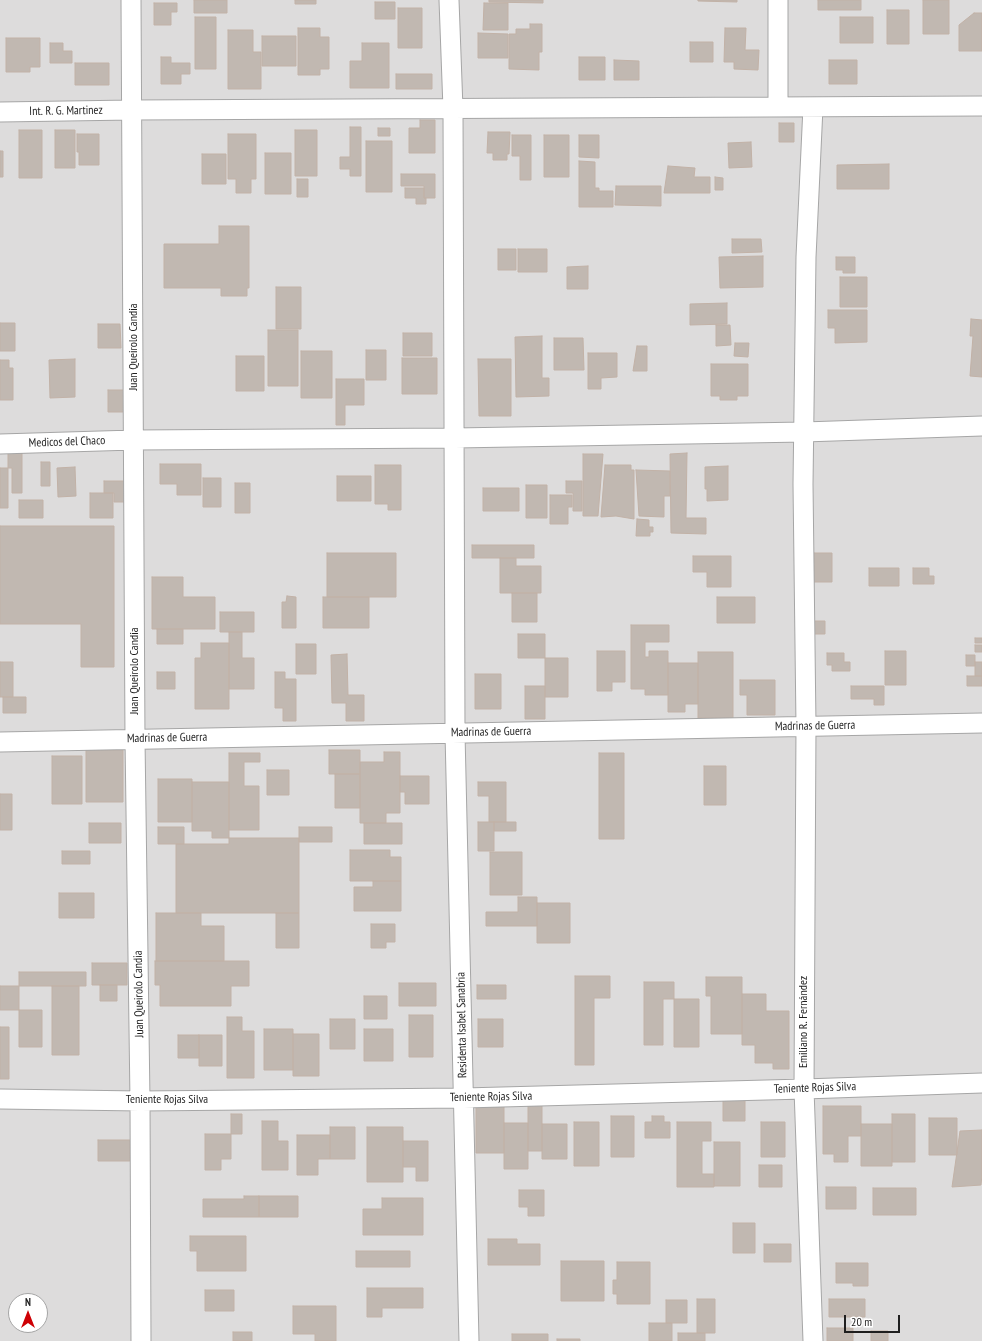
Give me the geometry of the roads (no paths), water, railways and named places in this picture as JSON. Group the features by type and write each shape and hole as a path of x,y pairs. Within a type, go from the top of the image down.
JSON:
{"street":[{"name":"Juan Queirolo Candia","path":"131,0 135,739 140,1101 141,1341"},
{"name":"Residenta Isabel Sanabria","path":"450,0 453,108 455,733 469,1341"},
{"path":"778,0 778,107"},
{"name":"Int. R. G. Martinez","path":"0,112 453,108 982,106"},
{"name":"Emiliano R. Fernández","path":"813,107 806,257 803,484 806,726 804,1089 813,1341"},
{"name":"Medicos del Chaco","path":"0,444 134,440 455,438 804,432 982,426"},
{"name":"Madrinas de Guerra","path":"0,742 982,723"},
{"name":"Teniente Rojas Silva","path":"0,1099 140,1101 464,1098 982,1083"}]}
